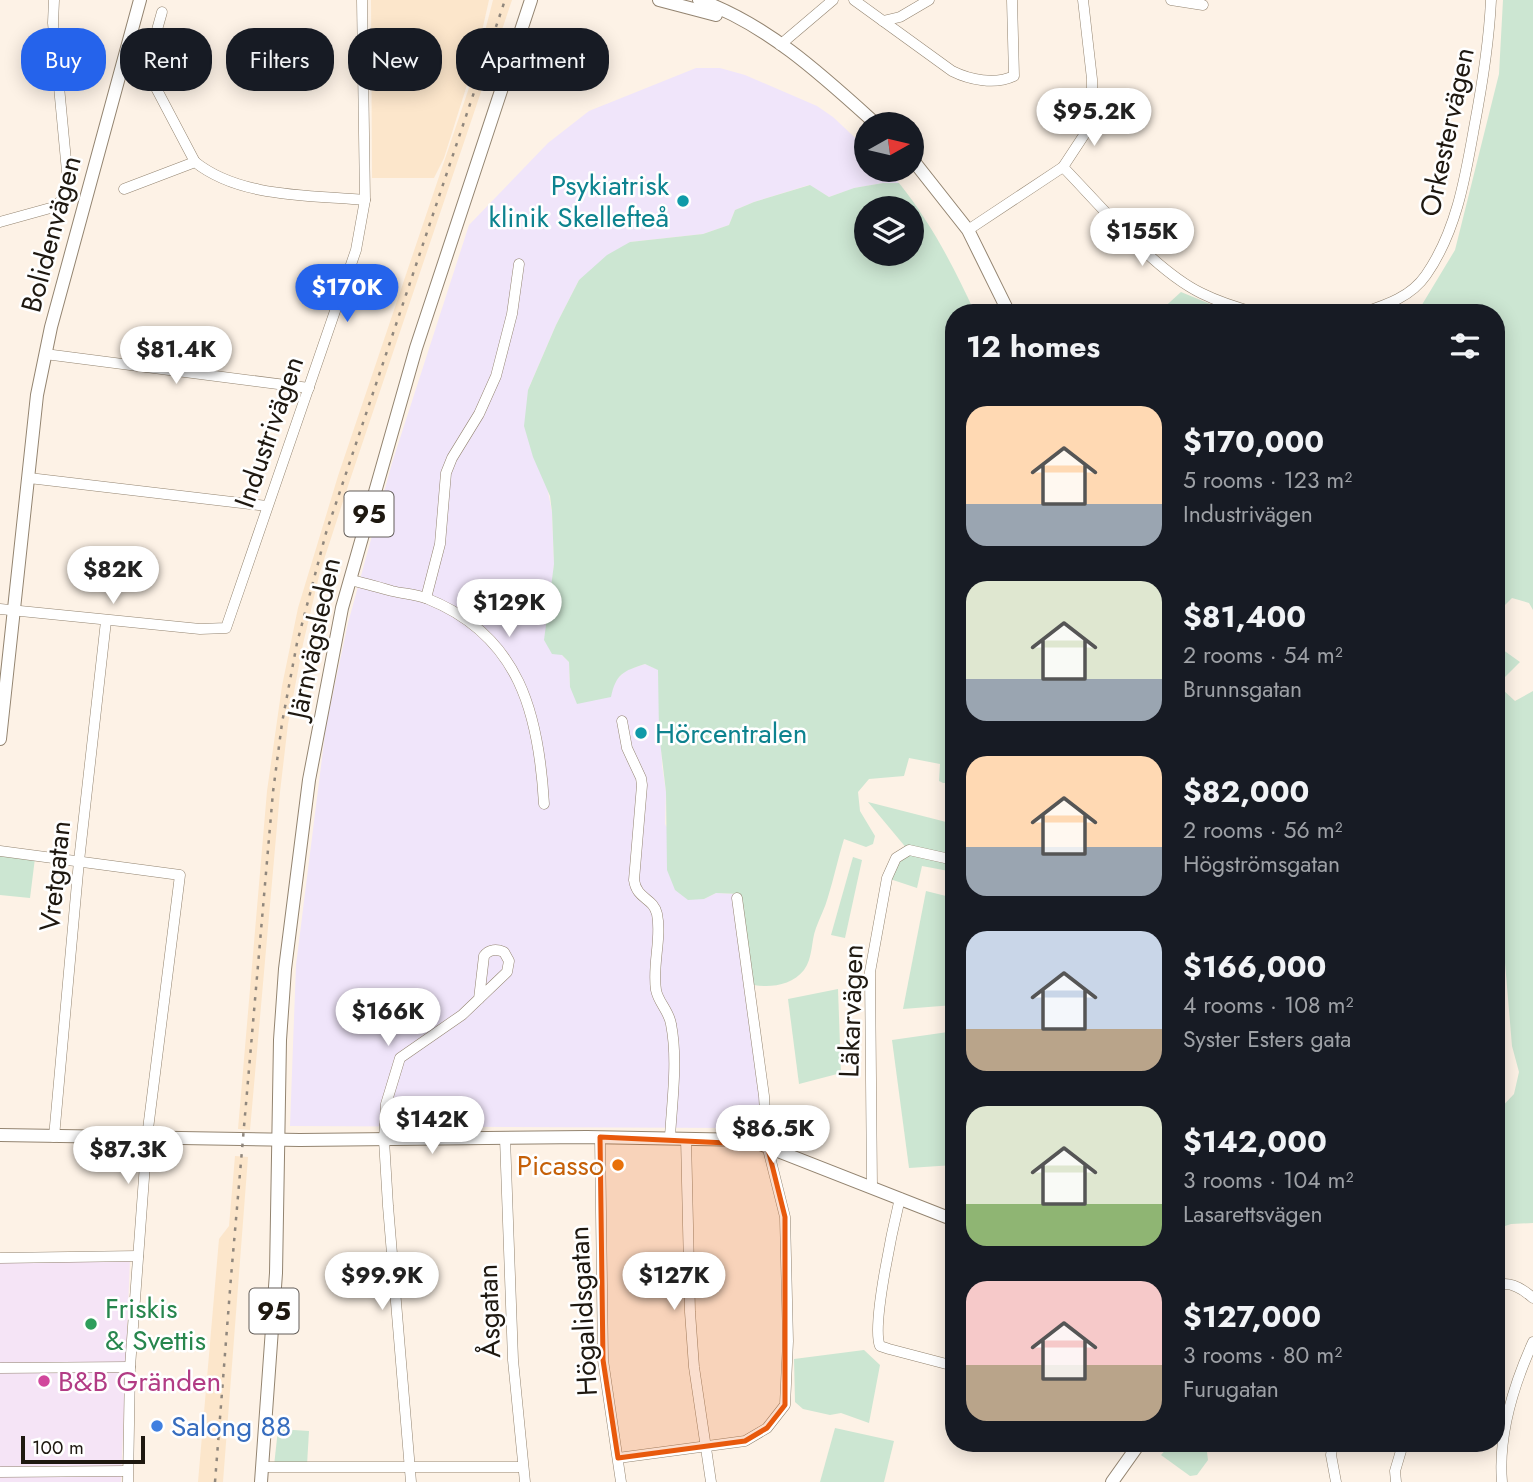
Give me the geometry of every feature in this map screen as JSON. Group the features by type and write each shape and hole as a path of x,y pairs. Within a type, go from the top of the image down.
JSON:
{"main road":[{"name":"Bolidenvägen","path":"0,739 6,609 29,478 37,395 45,354 140,0"},
{"path":"659,0 697,9 758,31"},
{"path":"698,0 732,13"},
{"path":"709,0 815,70 862,112"},
{"name":"Järnvägsleden","path":"278,1139 280,1040 294,892 309,780 342,608 416,348 534,4"},
{"path":"924,174 968,230 1005,304"},
{"path":"0,1135 384,1140 670,1137 750,1140 945,1216"},
{"name":"95","path":"261,1482 276,1285 278,1139"},
{"path":"1112,1482 1133,1452"}],"street":[{"path":"0,222 54,207 65,197 68,182 52,23 54,0"},
{"name":"Industrivägen","path":"106,621 200,629 226,628 356,250 365,200 362,0"},
{"path":"779,45 833,0"},
{"path":"854,0 966,78 977,80 1014,76 1012,0"},
{"path":"883,21 900,16 929,0"},
{"path":"968,230 1063,167 1086,132 1091,111 1092,79 1083,0"},
{"path":"1171,0 1203,5"},
{"name":"Orkestervägen","path":"1389,304 1425,278 1449,235 1467,167 1479,103 1489,37 1491,0"},
{"path":"162,12 146,69 195,162 203,169 255,190 365,200"},
{"path":"124,189 195,162"},
{"path":"1063,167 1118,224 1175,277 1200,293 1225,304"},
{"path":"426,598 440,544 446,473 479,414 496,376 509,326 519,264"},
{"path":"45,354 309,388"},
{"path":"29,478 267,506"},
{"path":"350,580 426,598 470,621 510,664 523,686 538,739 544,804"},
{"path":"6,609 106,621"},
{"name":"Vretgatan","path":"54,1137 79,861 106,621"},
{"path":"622,721 627,748 642,785 634,880 636,890 640,896 651,902 657,915 656,992 671,1025 673,1068 670,1137"},
{"name":"Läkarvägen","path":"872,1187 870,972 887,878 896,858 909,850 945,858"},
{"path":"0,851 180,874 147,1137 130,1367 128,1477 0,1472"},
{"path":"618,1458 745,1441 767,1428 785,1405 788,1341 785,1217 767,1145 764,1096 737,898"},
{"path":"411,1482 384,1140 386,1104 400,1058 462,1015 479,999 507,972 507,954 500,950 487,952 484,956 479,999"},
{"name":"Högalidsgatan","path":"600,1137 603,1360 621,1482"},
{"name":"Åsgatan","path":"505,1138 513,1360 525,1482"},
{"path":"686,1138 690,1312 694,1367 711,1482"},
{"path":"900,1198 877,1340 880,1346 945,1364"},
{"path":"0,1258 138,1256"},
{"path":"1505,1284 1513,1285 1533,1298"},
{"path":"1505,1433 1521,1368 1533,1342"},
{"path":"0,1368 130,1367"},
{"path":"1332,1452 1336,1482"},
{"path":"1396,1482 1395,1471 1401,1452"},
{"path":"1502,1452 1502,1482"},
{"path":"262,1467 523,1467"}],"highlighted area":[{"path":"600,1137 767,1145 785,1217 785,1405 767,1428 745,1441 618,1458 603,1360"}],"shaded area":[{"path":"371,0 489,0 483,28 456,28 456,91 465,91 444,158 434,178 372,178 372,91 442,91 442,28 371,28"},
{"path":"493,0 512,0 503,28 486,28"},
{"path":"696,68 720,68 745,75 817,106 833,117 854,137 854,182 899,183 855,188 829,197 809,185 735,210 729,225 703,234 630,242 579,280 528,390 552,512 554,564 545,623 562,655 569,662 570,687 615,681 626,670 645,664 659,670 662,765 666,792 665,824 704,899 716,893 740,894 772,1134 730,1128 290,1126 296,965 326,726 348,623 392,463 469,225 548,143 589,111"},
{"path":"468,91 481,91 320,572 303,644 288,724 280,792 250,1130 238,1129 267,791 282,686 298,608 338,476"},
{"path":"235,1156 248,1157 223,1482 198,1482 219,1239 229,1226"},
{"path":"130,1259 121,1482 0,1482 0,1262"}],"green space":[{"path":"1503,0 1533,0 1533,610 1529,603 1512,598 1505,605 1505,304 1422,304 1455,250 1499,74"},
{"path":"899,183 908,196 854,196 854,266 924,266 924,219 971,304 945,304 945,783 939,781 940,764 909,758 904,776 869,779 858,792 860,811 875,836 873,844 866,847 844,839 827,901 814,933 807,965 794,979 774,986 761,986 754,985 740,894 716,893 704,899 688,900 675,890 667,870 666,792 659,733 658,670 645,664 631,669 618,678 611,697 577,704 570,687 569,662 562,655 552,654 544,640 554,564 552,512 550,496 533,457 524,426 528,390 556,325 579,280 607,255 630,242 703,234 729,225 735,210 810,185 829,197 854,188"},
{"path":"1181,292 1210,304 1168,304"},
{"path":"1505,651 1520,662 1505,677"},
{"path":"1533,691 1533,1223 1505,1226 1505,1104 1514,1094 1519,1072 1512,1046 1505,963 1505,692 1515,701"},
{"path":"868,802 945,822 945,870 922,866 917,888 887,878 908,850"},
{"path":"0,854 35,858 30,898 0,895"},
{"path":"853,857 862,860 845,938 831,935"},
{"path":"926,891 945,896 945,1006 903,1009"},
{"path":"838,989 841,1073 799,1084 788,999"},
{"path":"945,1032 945,1166 909,1168 892,1040"},
{"path":"864,1350 880,1365 869,1423 841,1413 830,1415 803,1409 795,1402 794,1359"},
{"path":"835,1428 894,1441 884,1482 820,1482"},
{"path":"278,1429 309,1431 307,1465 274,1466"},
{"path":"1164,1452 1207,1452 1208,1460 1197,1475 1190,1476 1161,1455"}],"railway":[{"path":"215,1482 273,792 297,643 326,533 505,0"}],"place":[{"name":"Psykiatrisk klinik Skellefteå","path":"683,201"},
{"name":"Hörcentralen","path":"641,733"},
{"name":"Picasso","path":"618,1165"},
{"name":"Friskis & Svettis","path":"91,1324"},
{"name":"B&B Gränden","path":"44,1381"},
{"name":"Salong 88","path":"157,1426"}]}
